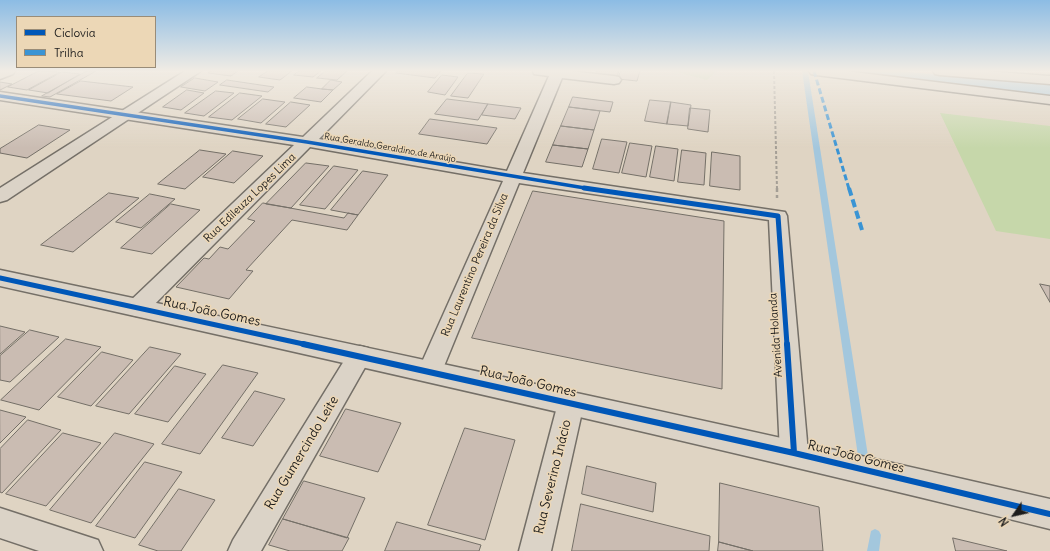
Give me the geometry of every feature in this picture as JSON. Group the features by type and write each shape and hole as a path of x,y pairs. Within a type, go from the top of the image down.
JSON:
{"street":[{"name":"Rua Geraldo Geraldino de Araújo","path":"5,97 307,142 512,177 778,216"},
{"path":"0,196 153,97"},
{"name":"Rua Edileuza Lopes Lima","path":"137,308 352,97"},
{"name":"Rua Laurentino Pereira da Silva","path":"430,371 512,177 542,97"},
{"path":"1024,97 1050,100"},
{"name":"Avenida Holanda","path":"778,216 794,453"},
{"name":"Rua João Gomes","path":"0,278 360,355 794,453 1050,514"},
{"name":"Rua Gumercindo Leite","path":"244,551 360,355"},
{"name":"Rua Severino Inácio","path":"535,551 571,403"},
{"path":"0,523 87,551"}],"path":[{"path":"775,97 778,216"}],"green space":[{"path":"940,113 1050,126 1050,239 996,231"}],"building":[{"path":"78,97 118,97 111,101"},
{"path":"178,97 199,97 181,110 163,107"},
{"path":"208,97 229,97 204,116 185,113"},
{"path":"235,97 261,97 232,120 209,117"},
{"path":"296,97 326,97 321,102 294,98"},
{"path":"573,97 613,102 610,112 569,107"},
{"path":"263,99 285,102 261,123 238,119"},
{"path":"447,99 488,104 478,120 435,114"},
{"path":"650,100 671,102 667,124 645,121"},
{"path":"291,102 310,105 286,127 266,124"},
{"path":"671,102 691,105 688,126 667,124"},
{"path":"488,104 521,108 515,119 482,115"},
{"path":"569,107 600,111 594,130 561,126"},
{"path":"690,108 710,110 708,132 688,129"},
{"path":"430,119 497,128 487,144 419,134"},
{"path":"39,125 70,130 27,158 0,153 0,149"},
{"path":"561,126 594,130 588,149 553,145"},
{"path":"602,139 627,142 619,173 593,169"},
{"path":"630,143 652,146 646,177 622,173"},
{"path":"553,145 588,149 582,167 546,162"},
{"path":"656,146 678,149 674,181 650,177"},
{"path":"200,150 226,154 185,189 158,184"},
{"path":"682,150 706,153 704,185 678,182"},
{"path":"233,151 263,156 234,183 203,177"},
{"path":"712,152 740,156 740,190 710,186"},
{"path":"306,163 329,166 291,208 266,204"},
{"path":"334,166 358,170 325,209 300,205"},
{"path":"363,171 388,175 358,215 331,210"},
{"path":"533,191 724,221 722,389 472,338"},
{"path":"109,193 139,198 73,252 41,245"},
{"path":"150,194 175,199 141,228 116,222"},
{"path":"263,203 344,218 348,213 358,215 347,230 292,220 246,270 253,271 229,299 176,287 204,258 209,259 220,247 228,249 255,221 248,219"},
{"path":"171,204 200,210 152,254 121,248"},
{"path":"1040,284 1050,286 1050,302"},
{"path":"0,326 25,332 0,354"},
{"path":"30,330 59,337 10,382 0,380 0,356"},
{"path":"66,339 101,347 39,410 1,400"},
{"path":"150,347 181,354 129,414 96,406"},
{"path":"102,352 133,360 91,406 58,397"},
{"path":"223,365 258,373 200,454 162,444"},
{"path":"175,366 206,374 168,422 135,414"},
{"path":"255,391 285,399 253,446 222,438"},
{"path":"346,409 401,423 378,472 320,456"},
{"path":"0,410 26,417 0,443"},
{"path":"28,420 61,430 2,493 0,492 0,449"},
{"path":"465,428 515,440 485,540 428,525"},
{"path":"63,433 101,443 46,506 6,494"},
{"path":"115,433 154,444 91,523 50,510"},
{"path":"145,462 182,472 135,538 96,526"},
{"path":"587,466 656,483 653,512 582,494"},
{"path":"304,481 365,498 347,538 283,519"},
{"path":"720,483 819,507 823,551 753,551 719,542"},
{"path":"179,489 215,500 181,551 158,551 139,545"},
{"path":"581,504 710,536 709,551 572,551"},
{"path":"283,519 349,538 342,551 290,551 269,545"},
{"path":"397,522 481,545 479,551 385,551"},
{"path":"953,538 1007,551 956,551"},
{"path":"719,542 753,551 718,551"}],"waterway":[{"path":"809,97 863,456"},
{"path":"873,551 875,535"}],"marked path":[{"path":"822,97 862,230"}],"cycle path":[{"path":"5,97 307,142 512,177 778,216 794,453"},
{"path":"0,278 430,371 794,453 1050,514"}]}
